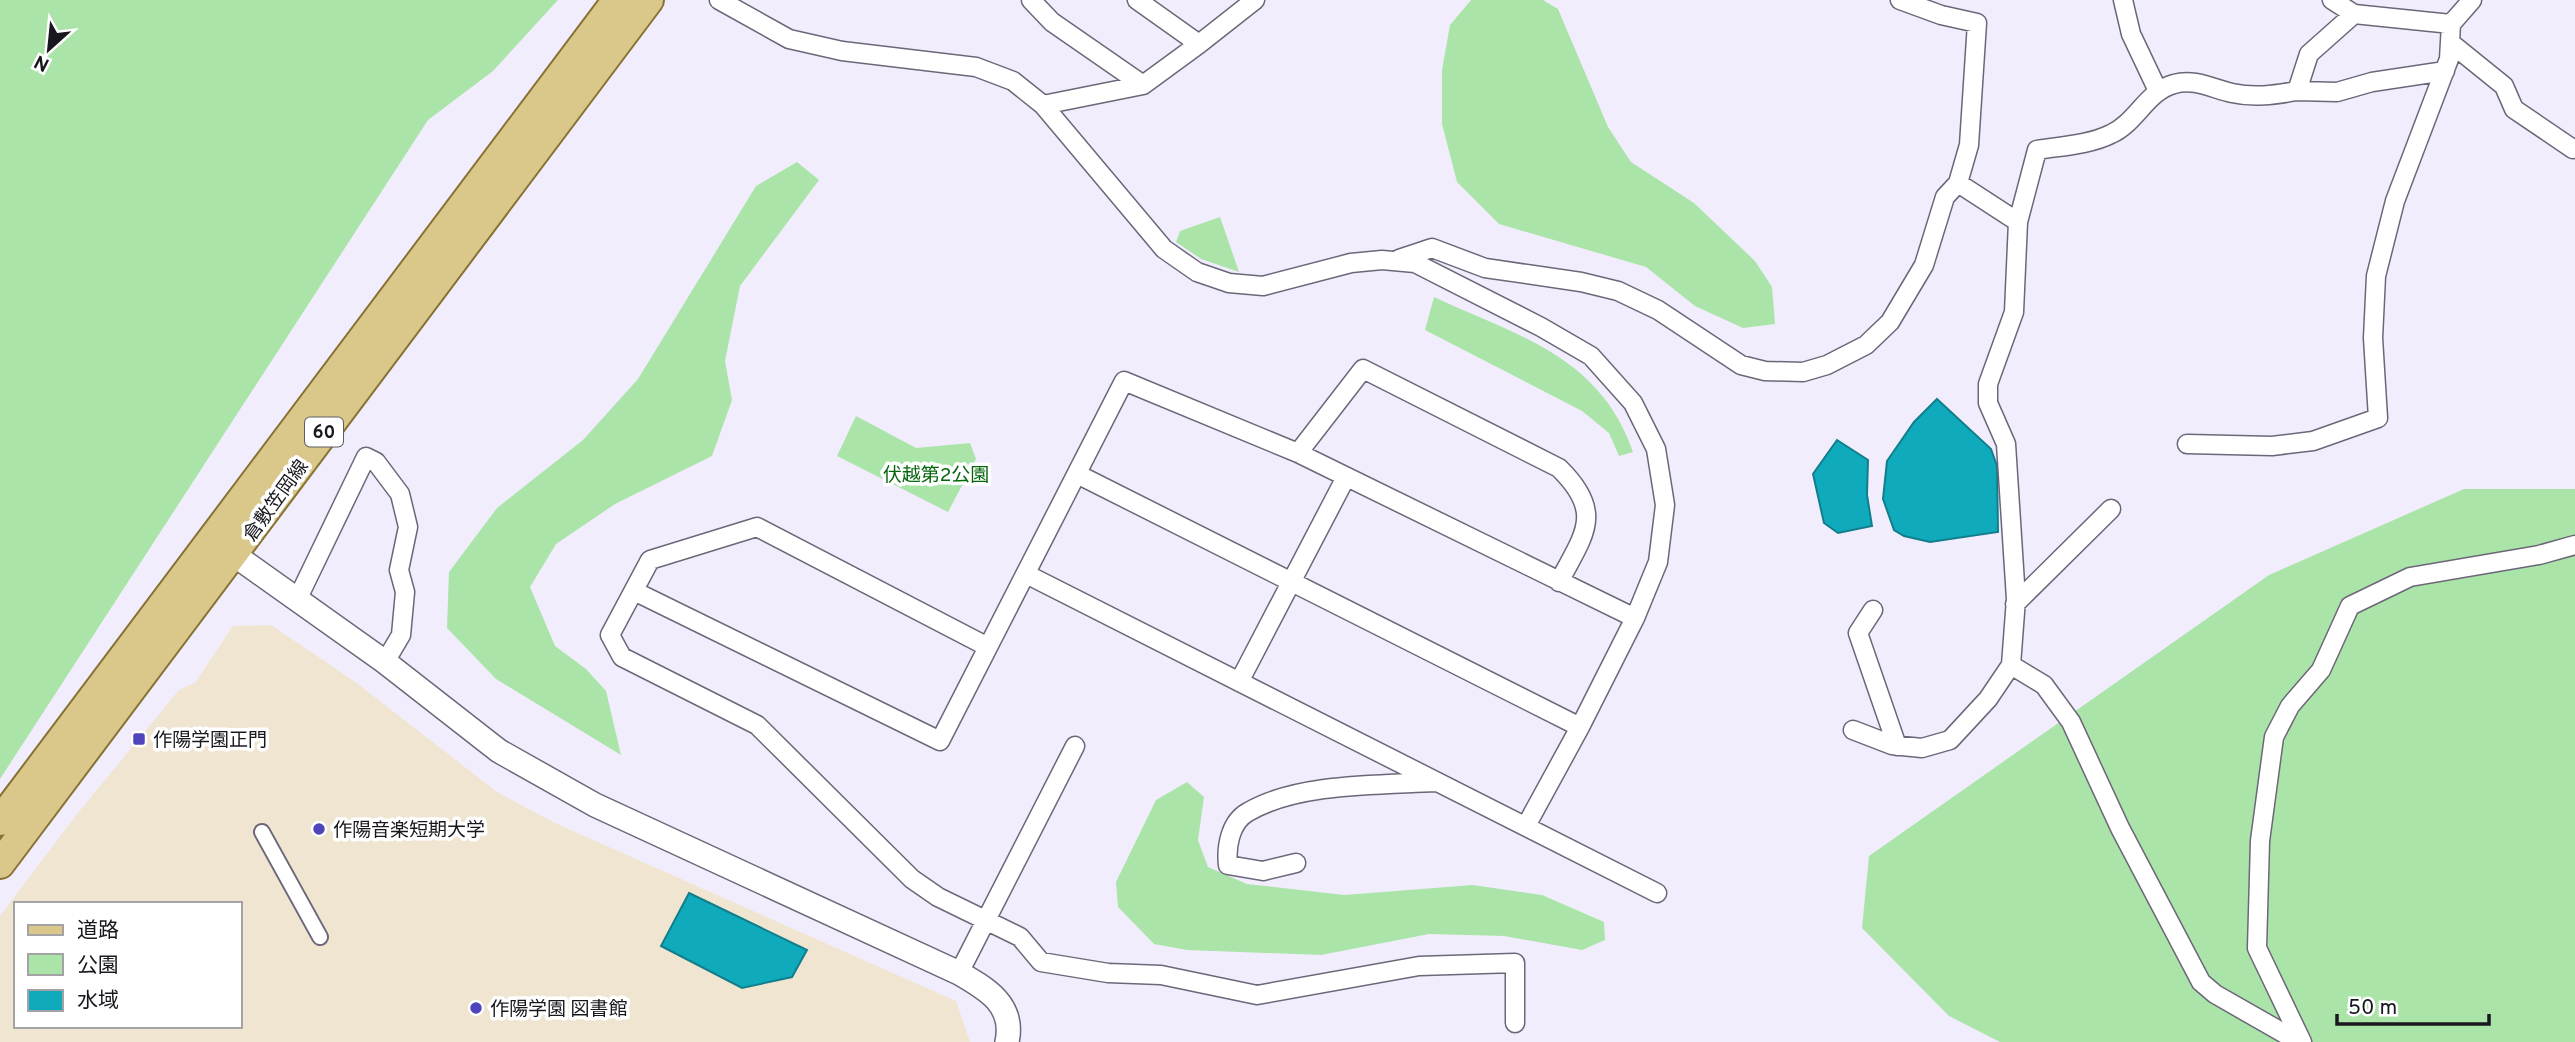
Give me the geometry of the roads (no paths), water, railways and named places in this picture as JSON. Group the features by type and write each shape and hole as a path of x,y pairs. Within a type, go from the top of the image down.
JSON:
{"main road":[{"name":"倉敷笠岡線","path":"0,821 617,0"},
{"name":"倉敷笠岡線","path":"0,863 235,555 649,0"}],"street":[{"path":"719,0 789,40 842,51 976,67 1013,81 1043,105 1164,249 1197,272 1229,283 1263,286 1351,263 1415,263 1541,327 1591,356 1633,403 1656,449 1665,505 1658,562 1635,618 1526,826"},
{"path":"1031,0 1052,22 1129,72 1143,85"},
{"path":"1137,0 1199,44"},
{"path":"1043,105 1143,85 1255,0"},
{"path":"1394,261 1432,248 1485,268 1581,282 1618,291 1658,310 1741,365 1765,371 1803,372 1827,365 1866,345 1890,322 1924,265 1945,197 1958,183 1969,145 1977,23 1941,15 1900,0"},
{"path":"2123,0 2130,34 2158,90"},
{"path":"2332,0 2354,15 2451,24"},
{"path":"2187,444 2273,446 2313,441 2378,418 2373,338 2376,276 2395,201 2445,71 2452,44 2451,24 2472,0"},
{"path":"2297,91 2309,54 2354,15"},
{"path":"2452,44 2504,86 2514,109 2574,149"},
{"path":"1853,730 1897,746 1922,748 1950,740 1988,699 2011,665 2015,604 2006,444 1988,403 1988,384 2014,312 2018,222 2037,150 2088,142 2113,134 2158,90 2175,83 2208,84 2230,93 2262,97 2297,91 2337,92 2372,82 2445,71"},
{"path":"1958,183 2018,222"},
{"path":"1298,453 1363,369 1559,468 1569,478 1579,490 1587,527 1559,582"},
{"path":"634,591 940,741 1124,381 1298,453 1635,618"},
{"path":"297,600 366,457 376,463 400,494 408,527 399,570 405,592 401,635 385,662"},
{"path":"1077,474 1580,727"},
{"path":"1239,682 1346,477"},
{"path":"2015,604 2111,509"},
{"path":"988,647 757,527 650,559 610,635 622,657 757,725 864,828 912,879 938,897 1020,937 1041,962 1108,973 1161,975 1257,995 1419,967 1515,963 1515,1023"},
{"path":"211,538 385,662 499,751 595,805 959,973 991,992 1001,1003 1007,1017 1007,1042"},
{"path":"2301,1042 2258,948 2260,841 2274,737 2290,706 2321,670 2350,606 2410,577 2539,555 2575,545"},
{"path":"1026,574 1657,893"},
{"path":"1873,610 1858,633 1897,746"},
{"path":"2011,665 2044,685 2071,722 2120,828 2201,982 2215,994 2301,1042"},
{"path":"959,973 1075,746"},
{"path":"1296,863 1263,872 1228,865 1226,844 1245,813 1303,792 1439,782"},
{"path":"262,832 320,937"}],"water":[{"path":"1937,399 1991,449 1997,466 1998,532 1930,542 1904,536 1894,530 1883,499 1887,461 1914,422"},
{"path":"1837,440 1868,460 1867,495 1872,526 1838,533 1824,523 1813,474"},
{"path":"689,893 807,950 792,977 742,988 661,946"}],"place":[{"name":"作陽学園正門","path":"139,739"},
{"name":"作陽音楽短期大学","path":"319,829"},
{"name":"作陽学園 図書館","path":"476,1008"}],"park label":[{"name":"伏越第2公園","path":"936,474"}]}
